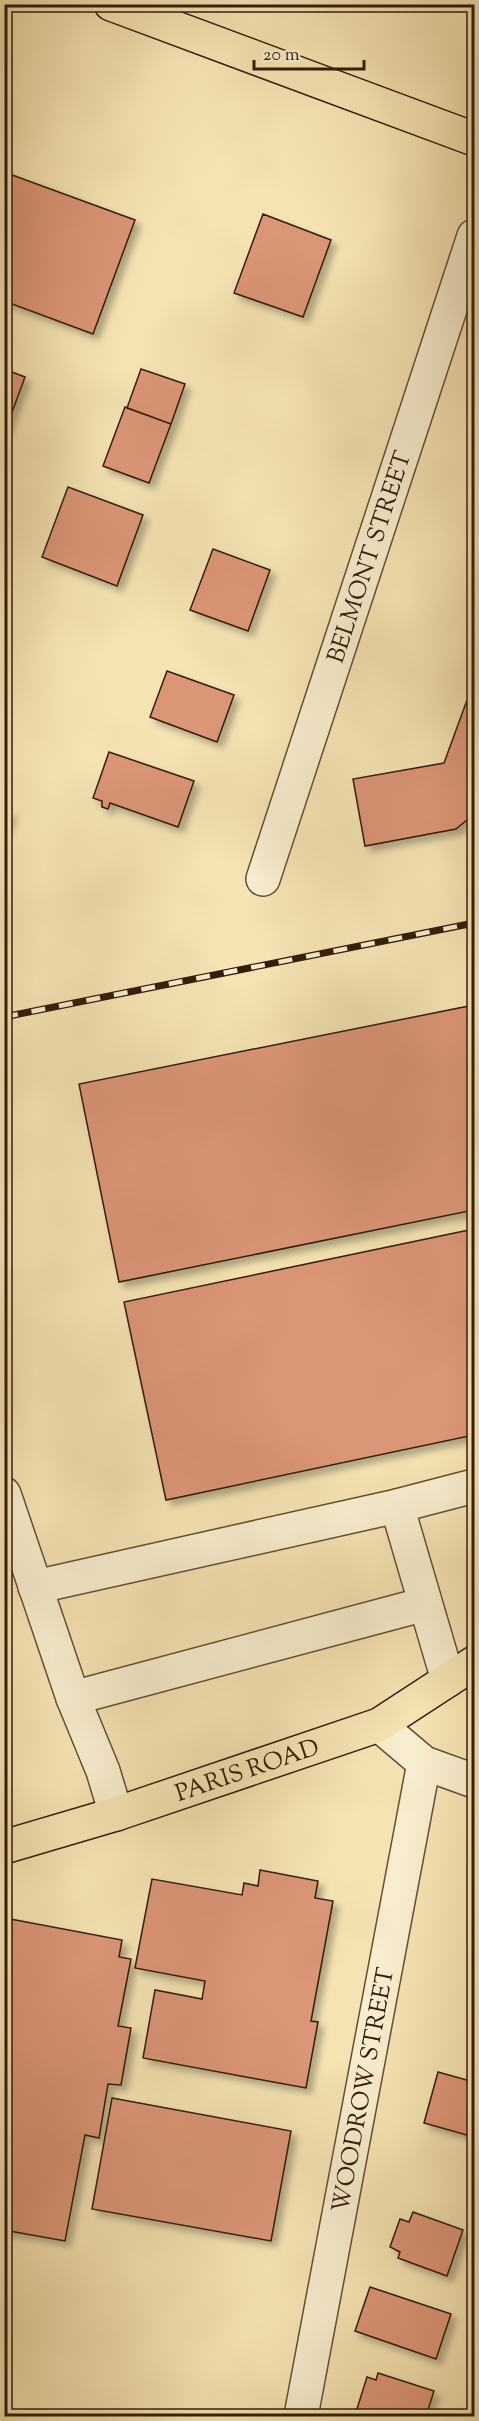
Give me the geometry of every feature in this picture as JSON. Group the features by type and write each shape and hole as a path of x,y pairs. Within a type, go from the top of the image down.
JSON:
{"main road":[{"path":"111,4 474,139"},
{"name":"PARIS ROAD","path":"4,1847 116,1814 379,1725 461,1672"}],"street":[{"name":"BELMONT STREET","path":"263,879 474,236"},
{"path":"35,1587 397,1506 474,1486"},
{"path":"4,1494 73,1698 104,1771 116,1814"},
{"path":"397,1506 426,1604 461,1672"},
{"path":"73,1698 426,1604"},
{"path":"379,1725 424,1763 474,1781"},
{"name":"WOODROW STREET","path":"301,2416 424,1763"}],"building":[{"path":"4,172 135,220 93,334 4,301"},
{"path":"263,214 331,240 303,317 234,293"},
{"path":"4,369 25,377 4,434"},
{"path":"141,369 185,384 171,424 127,408"},
{"path":"125,407 171,424 149,483 103,466"},
{"path":"68,487 143,515 117,586 42,557"},
{"path":"213,549 270,570 248,631 190,610"},
{"path":"167,671 234,695 217,742 150,717"},
{"path":"474,681 474,814 456,829 365,846 353,779 444,763"},
{"path":"109,752 194,781 178,827 110,803 108,809 102,807 102,801 93,798"},
{"path":"11,812 4,831 4,813"},
{"path":"474,1005 474,1210 119,1282 79,1084"},
{"path":"474,1229 474,1435 166,1500 124,1302"},
{"path":"260,1870 318,1881 315,1898 333,1901 311,2021 318,2022 306,2088 143,2058 155,1990 202,1999 205,1981 135,1968 152,1879 242,1895 244,1883 258,1886"},
{"path":"5,1918 122,1940 119,1957 131,1959 118,2026 131,2028 121,2085 108,2084 99,2138 85,2135 65,2241 4,2230"},
{"path":"438,2072 474,2082 474,2137 424,2123"},
{"path":"112,2098 291,2131 271,2241 92,2209"},
{"path":"413,2212 463,2230 447,2276 398,2258 400,2252 390,2247 400,2219 409,2222"},
{"path":"370,2287 451,2314 436,2359 355,2331"},
{"path":"378,2373 434,2391 426,2416 362,2416 363,2414 356,2412 367,2377 376,2380"}],"railway":[{"path":"4,1017 474,923"}]}
